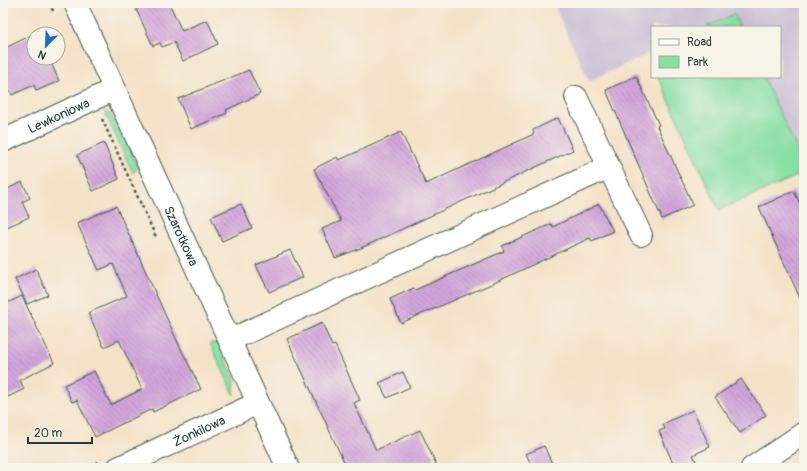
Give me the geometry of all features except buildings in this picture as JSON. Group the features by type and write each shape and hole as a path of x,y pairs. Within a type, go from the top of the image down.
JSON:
{"street":[{"name":"Szarotkowa","path":"75,3 288,468"},
{"name":"Lewkoniowa","path":"3,142 115,89"},
{"path":"576,98 641,235"},
{"path":"230,340 609,167"},
{"name":"Żonkilowa","path":"118,468 258,403"},
{"path":"752,468 804,433"}],"shaded area":[{"path":"553,3 804,3 804,164 763,78 781,78 781,26 740,26 734,14 708,26 651,26 651,52 589,81"}],"green space":[{"path":"734,14 740,26 708,26"},
{"path":"658,78 763,78 804,164 804,173 719,210"},
{"path":"104,111 110,114 120,127 138,168 133,173"},
{"path":"210,343 218,343 235,379 234,395"}]}
